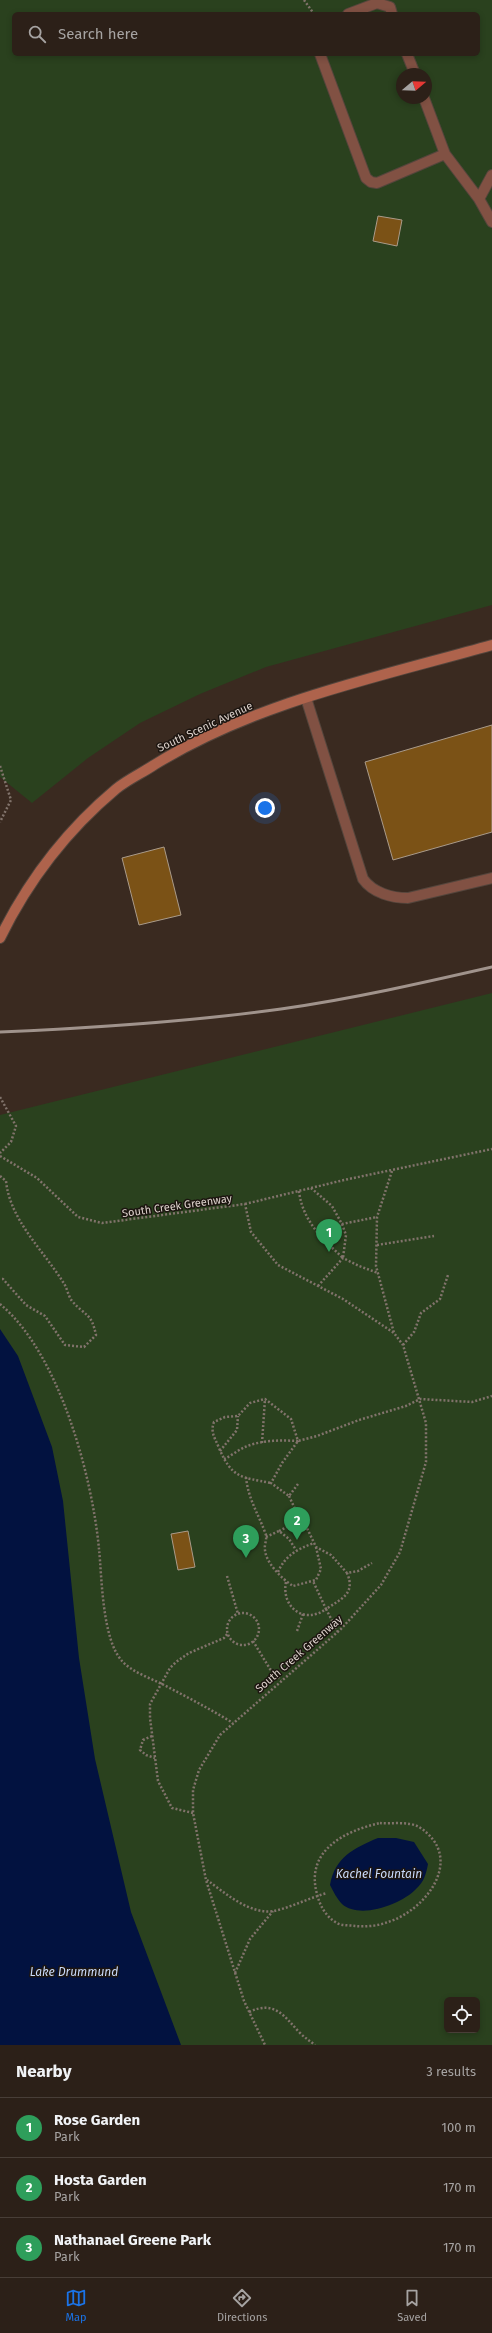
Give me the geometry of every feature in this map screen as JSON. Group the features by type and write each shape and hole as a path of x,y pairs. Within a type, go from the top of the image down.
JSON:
{"main road":[{"name":"South Scenic Avenue","path":"0,938 28,887 46,861 68,836 117,789 182,749 261,714 306,698 492,645"}],"lane":[{"path":"353,12 377,3 390,7 391,12"},
{"path":"321,56 366,178 370,182 377,183 445,154"},
{"path":"408,56 413,68"},
{"path":"426,104 445,154 479,199 492,222"},
{"path":"479,199 492,175"},
{"path":"306,698 363,879 369,887 395,898 408,898 492,878"}],"path":[{"path":"304,0 313,12"},
{"path":"0,766 11,800 0,822"},
{"path":"0,1097 16,1126 11,1142 0,1153"},
{"path":"245,1204 311,1188 492,1150"},
{"name":"South Creek Greenway","path":"0,1156 37,1178 78,1217 102,1223 245,1204 252,1232 278,1265 344,1299 394,1333 403,1345 420,1399 426,1423 426,1462 400,1552 381,1585 338,1632 281,1680 220,1735 199,1770 193,1790 193,1813 206,1880 234,1973 249,2012 265,2045"},
{"path":"392,1171 377,1217 377,1245 378,1273 394,1333"},
{"path":"0,1176 6,1181 8,1196 36,1247 64,1282 71,1300 92,1320 96,1335 84,1347 66,1345 45,1316 26,1304 3,1279 0,1279"},
{"path":"311,1188 332,1206 346,1235 343,1258 318,1286"},
{"path":"299,1191 300,1199 312,1227 324,1240 343,1258 378,1273"},
{"path":"324,1240 342,1224 377,1217"},
{"path":"377,1245 434,1236"},
{"path":"403,1345 414,1332 421,1313 440,1300 448,1275"},
{"path":"0,1304 32,1339 51,1377 74,1437 90,1489 99,1549 103,1601 116,1650 121,1661 133,1670 161,1683 233,1723"},
{"path":"224,1459 237,1453 244,1447 284,1440 298,1441 406,1406 420,1399 472,1402 492,1396"},
{"path":"265,1399 291,1419 298,1441"},
{"path":"220,1452 237,1430 238,1416 250,1403 265,1399"},
{"path":"262,1443 265,1399"},
{"path":"238,1416 225,1417 214,1422 212,1428 213,1436 227,1467 234,1473 271,1483 289,1496 295,1509 297,1522"},
{"path":"271,1483 282,1463 298,1441"},
{"path":"246,1477 248,1494 266,1537 265,1551 278,1572 286,1582 293,1586 316,1580 320,1569 316,1548 306,1526 297,1522"},
{"path":"289,1496 298,1484"},
{"path":"266,1537 297,1522"},
{"path":"279,1531 289,1539 296,1550"},
{"path":"278,1572 288,1557 296,1550 314,1543"},
{"path":"286,1582 284,1593 290,1605 303,1614 317,1616 350,1590 351,1583 347,1573 331,1555 316,1548"},
{"path":"347,1573 358,1571 372,1563"},
{"path":"227,1576 238,1614"},
{"path":"312,1581 338,1632"},
{"path":"193,1813 172,1808 167,1803 158,1781 152,1736 150,1704 170,1668 189,1653 224,1638 228,1633 228,1622 238,1614 249,1614 254,1618 258,1628 258,1634 253,1641 245,1644 237,1643 228,1633"},
{"path":"297,1631 303,1614"},
{"path":"253,1641 270,1668 281,1680"},
{"path":"152,1736 143,1740 140,1750 146,1756 155,1758"},
{"path":"380,1823 418,1827 436,1844 439,1853 438,1879 433,1889 416,1906 388,1923 364,1926 338,1924 327,1916 317,1896 313,1879 316,1867 324,1852 333,1843 362,1826 380,1823"},
{"path":"206,1880 233,1898 257,1910 272,1911 327,1893"},
{"path":"234,1973 250,1939 272,1911"},
{"path":"249,2012 260,2007 275,2009 286,2017 301,2034 315,2045"}],"green space":[{"path":"0,0 492,0 492,605 266,667 200,694 140,723 88,758 32,803 0,777"},
{"path":"492,993 492,2045 0,2045 0,1115"}],"water":[{"name":"Lake Drummund","path":"0,1329 18,1356 52,1447 63,1501 79,1658 95,1759 131,1912 181,2045 0,2045"},
{"name":"Kachel Fountain","path":"378,1838 396,1838 414,1842 428,1864 424,1878 421,1884 410,1895 391,1905 370,1910 359,1911 350,1909 342,1904 330,1885 336,1867 341,1860 354,1850"}],"building":[{"path":"378,216 402,220 397,246 373,241"},
{"path":"492,725 492,832 393,860 365,762"},
{"path":"164,847 181,915 139,925 122,858"},
{"path":"188,1531 195,1567 178,1570 171,1534"}],"railway":[{"path":"0,1032 140,1024 246,1014 361,996 492,967"}],"place":[{"name":"Rose Garden","path":"329,1252"},
{"name":"Hosta Garden","path":"297,1540"},
{"name":"Nathanael Greene Park","path":"246,1558"}]}
